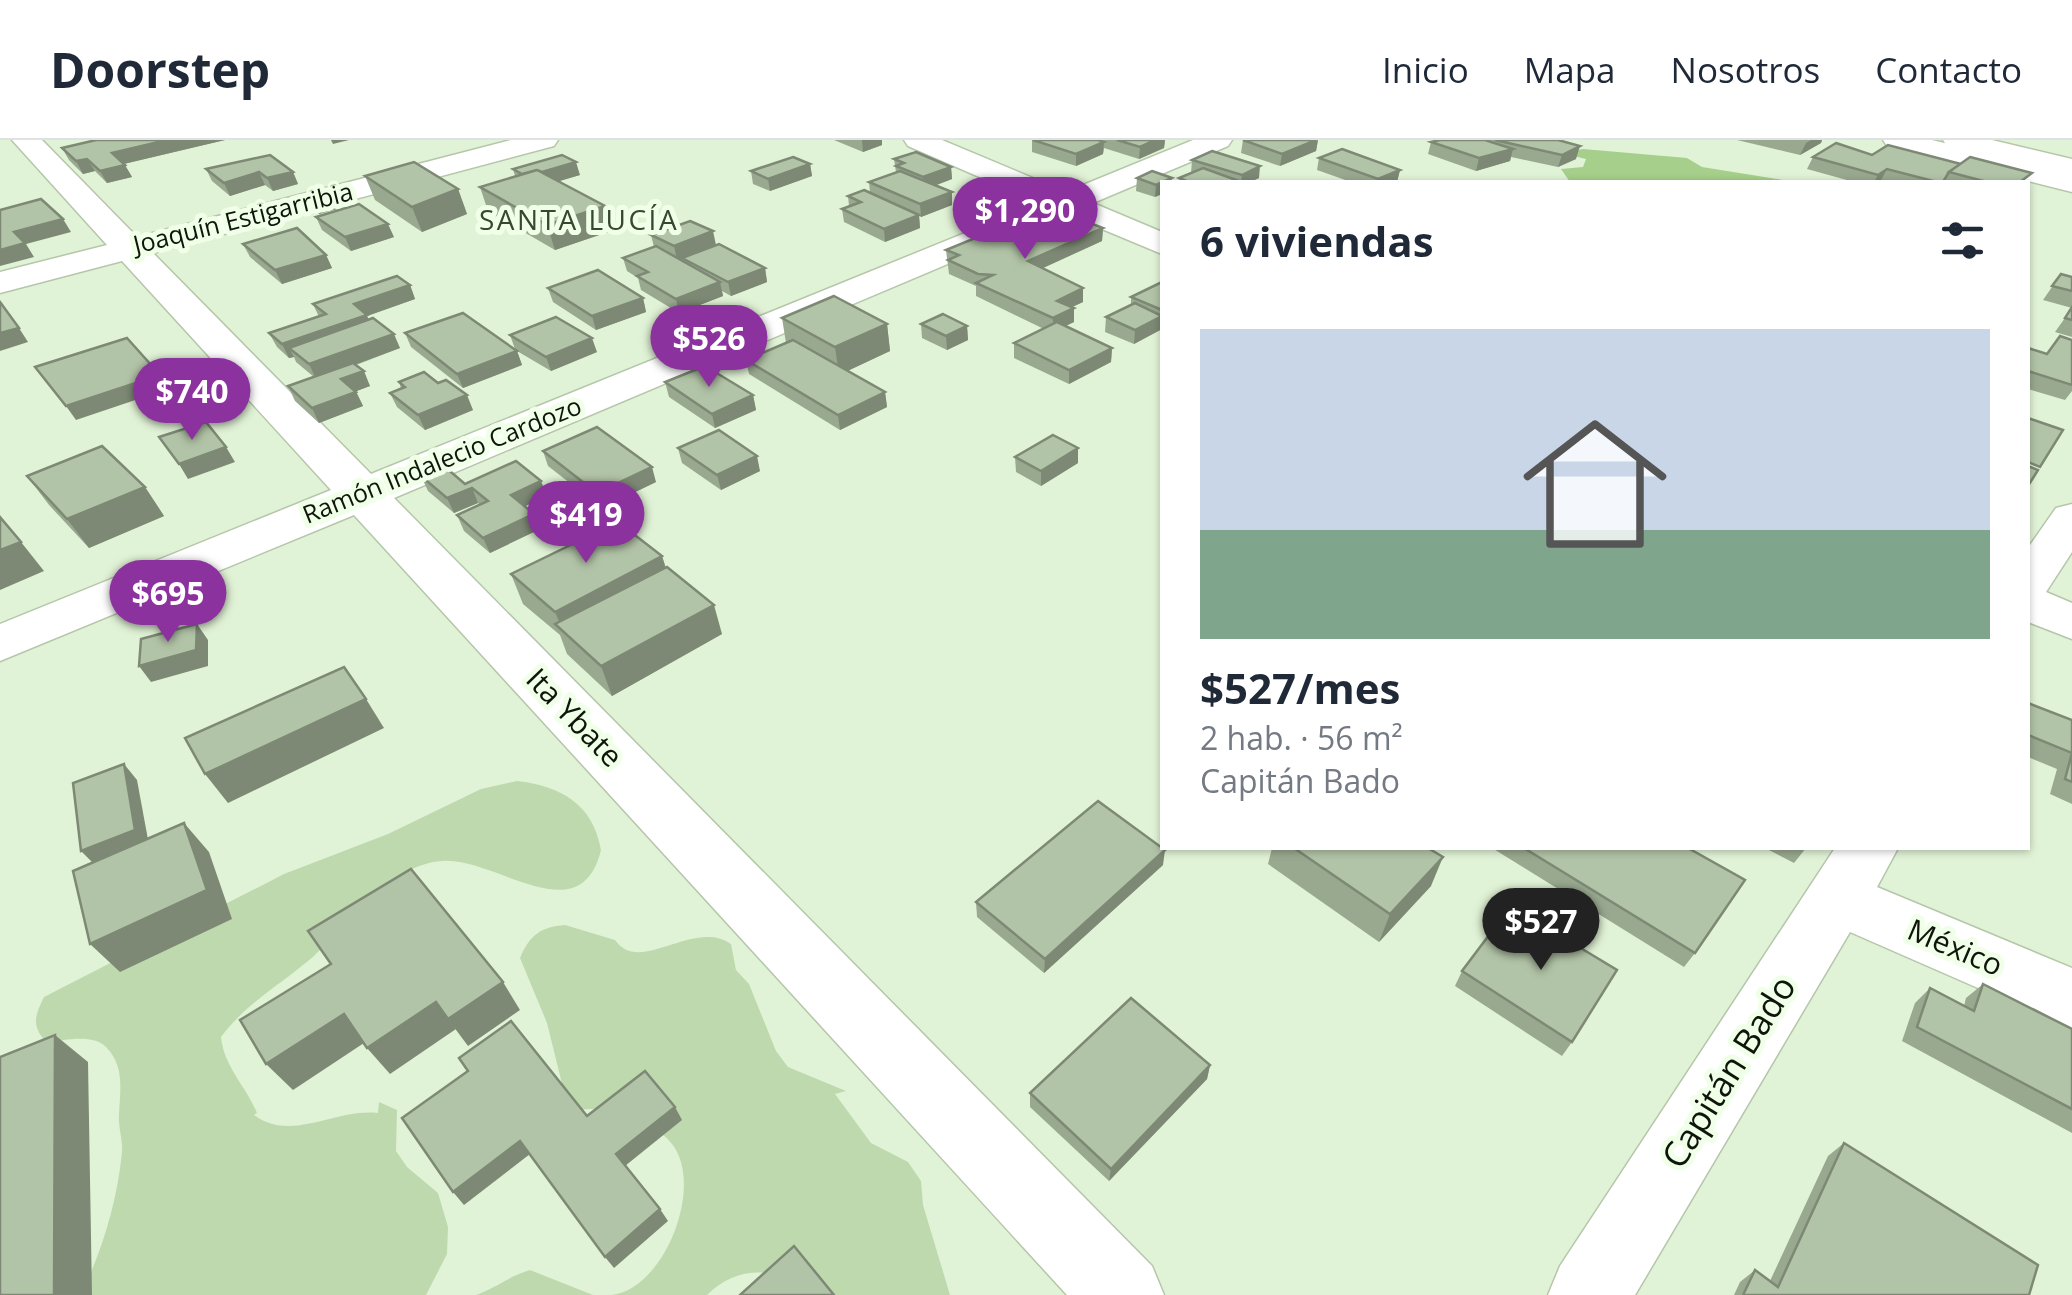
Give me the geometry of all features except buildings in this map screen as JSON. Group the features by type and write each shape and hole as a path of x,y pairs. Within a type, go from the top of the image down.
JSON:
{"main road":[{"name":"Ita Ybate","path":"26,140 1123,1295"},
{"name":"Joaquín Estigarribia","path":"0,283 544,140"},
{"path":"918,140 1160,243"},
{"name":"Ramón Indalecio Cardozo","path":"0,644 1218,140"},
{"path":"1897,140 2072,183"},
{"path":"1957,140 2072,168"},
{"path":"2030,579 2072,518"},
{"path":"2030,604 2072,622"},
{"name":"México","path":"1852,873 2072,999"},
{"name":"Capitán Bado","path":"1589,1295 1852,873"}],"shaded area":[{"path":"1583,149 1687,158 1702,167 1783,180 1569,180 1561,169 1583,167 1586,159 1561,153"},
{"path":"517,781 548,787 583,809 601,850 590,875 575,887 556,890 463,863 442,861 422,865 387,884 314,956 253,1003 221,1037 226,1058 257,1113 254,1115 268,1123 299,1125 378,1113 379,1102 397,1110 396,1151 407,1167 438,1193 448,1227 447,1254 426,1295 81,1295 102,1243 116,1190 122,1152 120,1079 112,1054 100,1043 78,1039 46,1042 36,1020 44,997 284,874 388,834 481,789"},
{"path":"565,925 615,940 638,952 700,937 731,944 736,970 749,984 776,1051 788,1067 846,1091 835,1094 871,1143 908,1162 921,1181 923,1205 950,1295 818,1295 790,1279 761,1272 733,1277 707,1295 611,1295 630,1289 648,1275 662,1256 674,1233 684,1185 681,1162 672,1144 655,1128 622,1107 576,1110 565,1096 547,1023 520,958 537,934"},
{"path":"530,1270 593,1295 476,1295"}],"district":[{"name":"SANTA LUCÍA","path":"579,220"}]}
